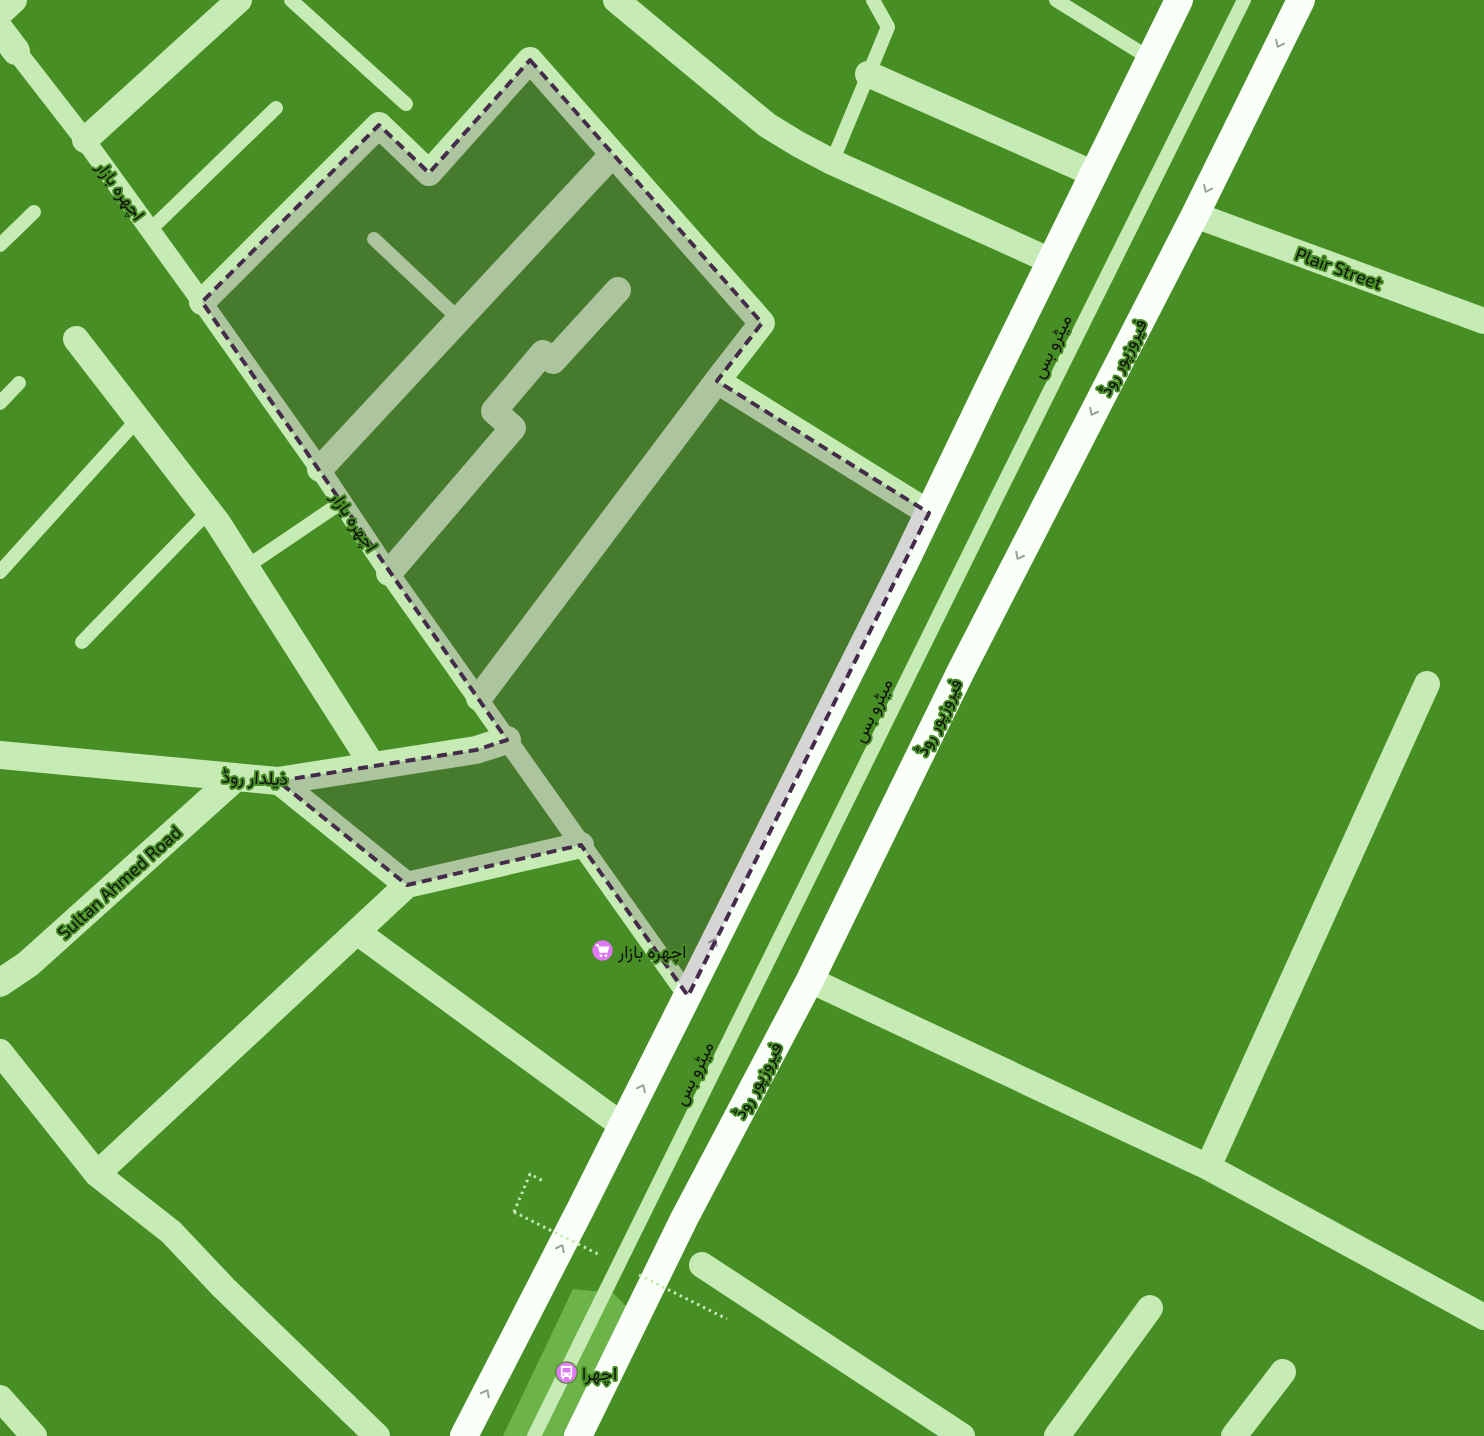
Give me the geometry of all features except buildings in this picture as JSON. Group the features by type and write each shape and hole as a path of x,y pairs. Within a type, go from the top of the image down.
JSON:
{"main road":[{"path":"464,1436 623,1126 929,513 1180,0"},
{"name":"فیروزپور روڈ","path":"578,1436 684,1219 810,980 960,673 1195,215 1301,0"}],"street":[{"path":"0,13 14,0"},
{"path":"85,140 239,0"},
{"path":"632,5 767,125 832,162 1051,262"},
{"name":"اچھرہ بازار","path":"8,41 85,140 202,302 320,469 389,573 688,996"},
{"path":"202,302 380,126 429,173 530,60 762,323 479,698"},
{"path":"868,74 1094,174"},
{"path":"320,469 612,154"},
{"name":"Plair Street","path":"1195,215 1484,322"},
{"path":"389,573 513,428 494,411 543,353 553,362 618,290"},
{"path":"76,339 209,512 373,766"},
{"path":"717,381 929,513"},
{"path":"1208,1167 1427,684"},
{"name":"ذیلدار روڈ","path":"0,755 278,781 476,750 508,740"},
{"name":"Sultan Ahmed Road","path":"0,983 28,964 236,778"},
{"path":"278,781 407,885"},
{"path":"97,1174 407,885 581,845"},
{"path":"357,932 623,1126"},
{"path":"810,980 1208,1167 1484,1317"},
{"path":"0,1052 97,1174 171,1232 224,1288 377,1436"},
{"path":"702,1265 962,1436"},
{"path":"1056,1436 1150,1308"},
{"path":"1234,1436 1283,1372"},
{"path":"0,1398 34,1436"}],"lane":[{"path":"291,0 406,104"},
{"path":"832,162 888,27 873,0"},
{"path":"1056,0 1151,58"},
{"name":"میٹرو بس","path":"534,1436 1244,0"},
{"path":"150,230 276,108"},
{"path":"0,245 34,212"},
{"path":"374,239 459,319"},
{"path":"0,403 19,383"},
{"path":"0,572 138,420"},
{"path":"246,567 342,502"},
{"path":"82,642 209,512"}],"path":[{"path":"514,1212 530,1174 543,1181"}],"highlighted area":[{"path":"530,60 762,323 717,381 929,513 688,996 581,845 407,885 278,781 476,750 507,740 202,302 379,125 429,173"}],"place":[{"name":"اچھرہ بازار","path":"602,951"},
{"name":"اچھرا","path":"566,1373"}]}
